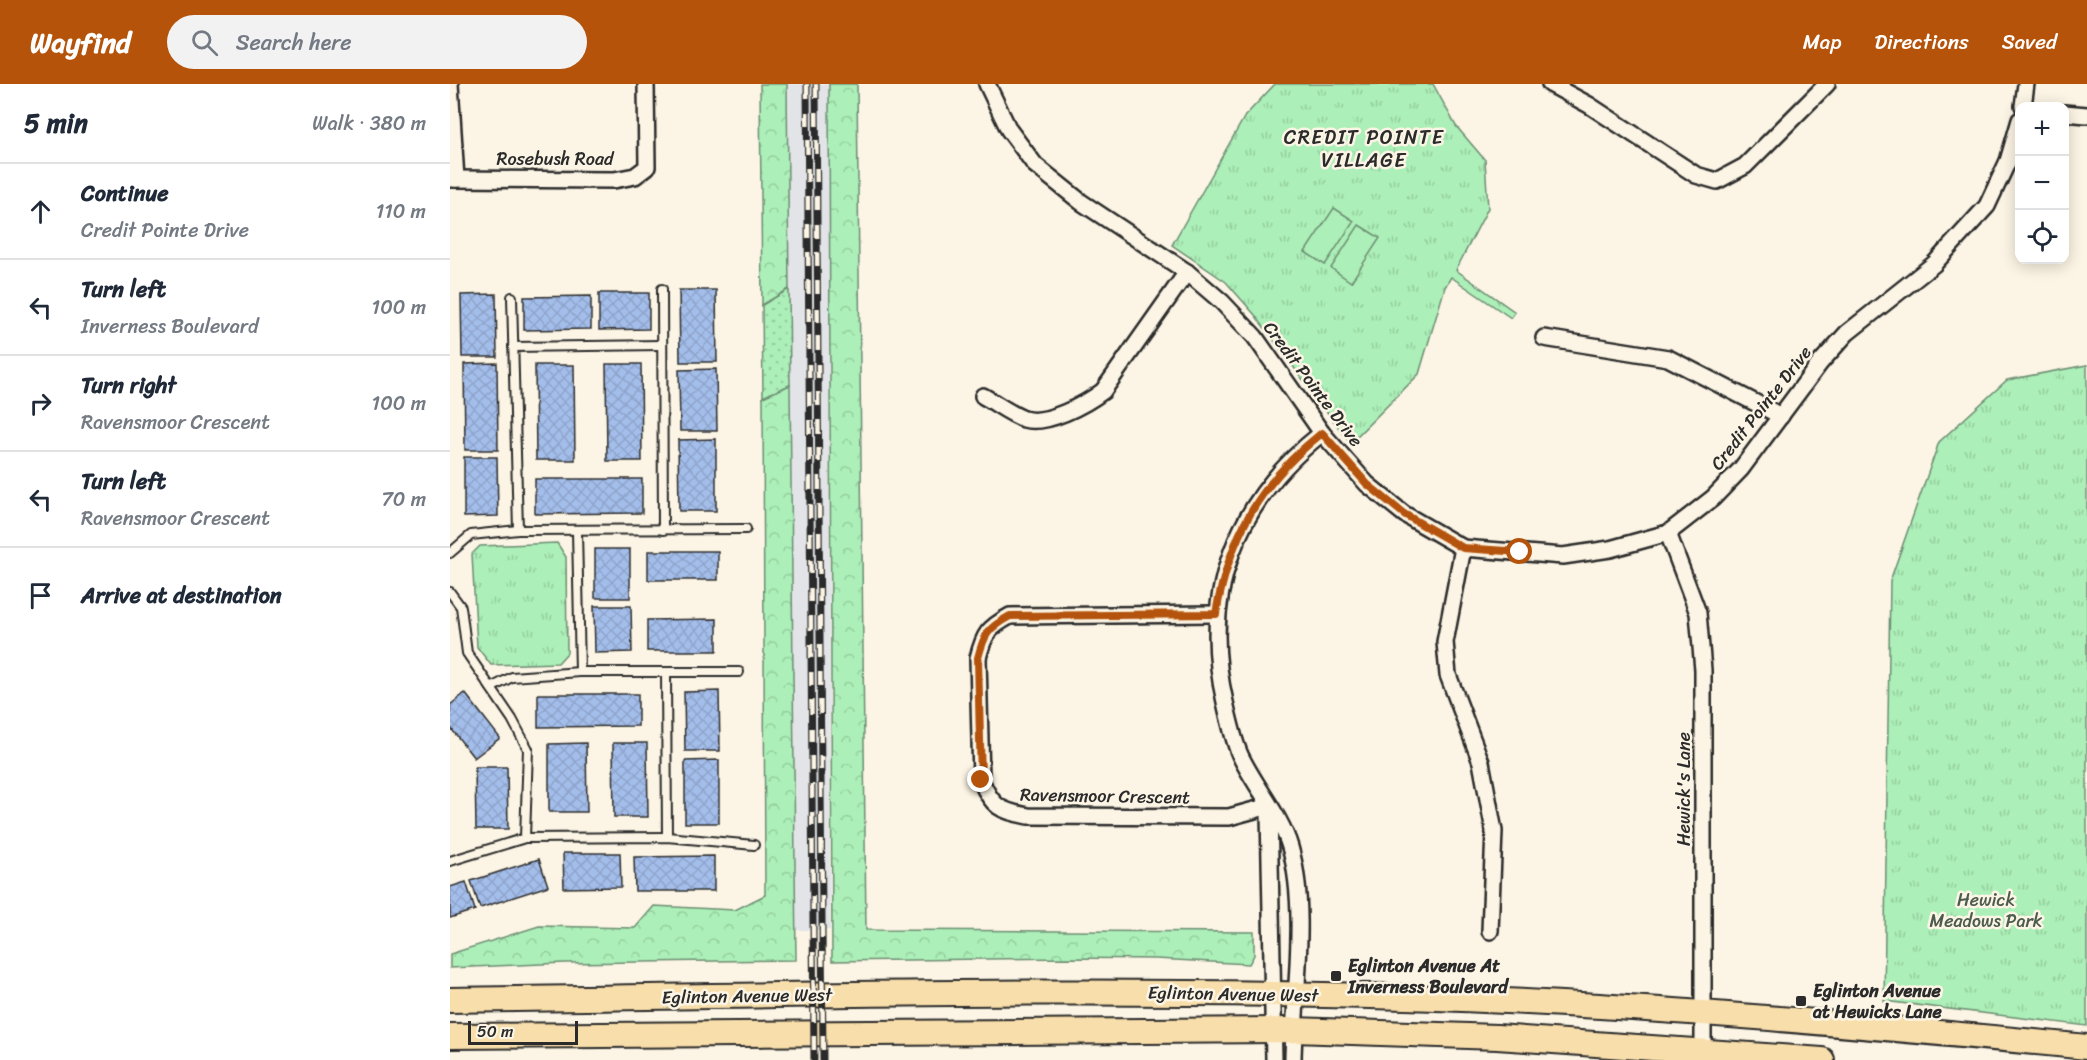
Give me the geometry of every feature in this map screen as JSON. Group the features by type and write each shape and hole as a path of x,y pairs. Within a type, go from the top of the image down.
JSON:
{"main road":[{"name":"Eglinton Avenue West","path":"450,1000 1112,992 1411,997 1704,1013 2087,1047"},
{"name":"Eglinton Avenue West","path":"450,1036 1284,1030 1485,1036 1822,1060"}],"street":[{"path":"450,84 453,179"},
{"name":"Rosebush Road","path":"453,179 614,180 634,176 647,167 646,84"},
{"name":"Credit Pointe Drive","path":"987,84 1009,130 1035,165 1081,202 1187,272 1222,302 1255,337 1322,433 1367,484 1404,514 1463,548 1563,555 1610,549 1668,533 1713,498 1741,469 1820,363 1847,333 1934,264 1987,206 2008,161 2015,135"},
{"path":"1550,84 1599,111 1696,175 1717,181 1745,166 1827,84"},
{"path":"2024,102 2026,84"},
{"path":"2069,113 2087,115"},
{"path":"983,396 1026,420 1058,416 1083,405 1103,391 1187,272"},
{"path":"1544,338 1668,358 1780,416"},
{"path":"1274,1060 1284,1030 1284,994 1297,915 1290,846 1240,754 1228,716 1218,669 1216,614 1223,574 1238,533 1255,504 1288,463 1322,433"},
{"name":"Hewick's Lane","path":"1668,533 1698,613 1703,670 1703,1050"},
{"path":"1463,548 1445,642 1448,675 1481,762 1494,831 1490,931"},
{"name":"Ravensmoor Crescent","path":"1216,614 1010,616 993,626 983,638 978,658 981,780 988,797 1004,812 1028,816 1229,817 1269,806"},
{"path":"1269,806 1284,994 1284,1030 1293,1060"}],"lane":[{"path":"662,289 663,530"},
{"path":"512,297 518,530"},
{"path":"513,346 662,345"},
{"path":"450,553 471,535 518,530 746,529"},
{"path":"577,531 580,672"},
{"path":"450,592 460,607 467,654 492,688 528,749 525,838"},
{"path":"492,688 512,677 580,672 739,672"},
{"path":"666,672 667,837"},
{"path":"450,861 525,838 667,837 754,845"}],"shaded area":[{"path":"787,84 829,84 830,930 796,930"}],"green space":[{"path":"760,84 787,84 789,289 762,305"},
{"path":"829,84 857,84 866,930 1254,932 1254,955 1249,964 1156,959 1067,958 832,961"},
{"path":"1275,84 1433,84 1456,126 1485,160 1488,208 1456,270 1515,312 1511,318 1451,277 1445,287 1419,374 1350,443 1255,315 1226,282 1172,245 1245,116"},
{"path":"1334,208 1354,221 1325,265 1305,252"},
{"path":"1359,225 1380,238 1351,282 1331,268"},
{"path":"789,289 790,385 763,397 762,305"},
{"name":"Hewick Meadows Park","path":"2087,365 2087,1026 1884,1001 1890,581 1939,442 2007,380"},
{"path":"790,385 796,960 565,963 450,968 450,954 539,926 635,928 654,906 735,910 765,895 763,397"},
{"path":"557,543 566,557 567,653 558,663 491,665 477,647 472,554 480,546"}],"building":[{"path":"679,290 716,290 717,362 680,362"},
{"path":"599,293 649,293 649,329 599,330"},
{"path":"496,294 497,357 462,357 461,295"},
{"path":"591,296 591,329 524,330 524,297"},
{"path":"497,363 498,450 465,450 464,364"},
{"path":"606,364 641,364 642,461 607,461"},
{"path":"535,365 574,365 575,460 536,460"},
{"path":"716,369 717,431 680,431 679,370"},
{"path":"716,439 716,511 679,511 678,440"},
{"path":"464,457 497,457 498,516 464,517"},
{"path":"535,479 642,479 642,513 535,514"},
{"path":"595,549 630,549 630,598 595,598"},
{"path":"648,551 718,551 718,580 648,580"},
{"path":"594,606 631,606 632,652 595,653"},
{"path":"717,619 717,651 647,651 647,620"},
{"path":"719,691 720,751 685,751 684,692"},
{"path":"465,693 500,738 474,758 450,727 450,705"},
{"path":"538,694 638,694 638,726 538,727"},
{"path":"586,743 587,812 549,812 549,744"},
{"path":"613,743 647,743 648,817 614,817"},
{"path":"719,760 719,823 685,823 685,761"},
{"path":"475,767 507,767 508,829 476,829"},
{"path":"563,853 620,853 621,887 564,888"},
{"path":"714,856 714,891 635,891 634,857"},
{"path":"539,859 548,886 480,908 471,881"},
{"path":"466,882 475,910 450,918 450,887"}],"railway":[{"path":"807,84 814,1060"},
{"path":"816,84 823,1060"}],"place":[{"name":"Eglinton Avenue At Inverness Boulevard","path":"1336,976"},
{"name":"Eglinton Avenue at Hewicks Lane","path":"1801,1001"}],"district":[{"name":"CREDIT POINTE VILLAGE","path":"1364,148"}],"route":[{"path":"981,780 978,658 983,638 993,626 1010,616 1216,614 1223,574 1238,533 1255,504 1288,463 1322,433 1367,484 1404,514 1463,548 1520,552"}]}
